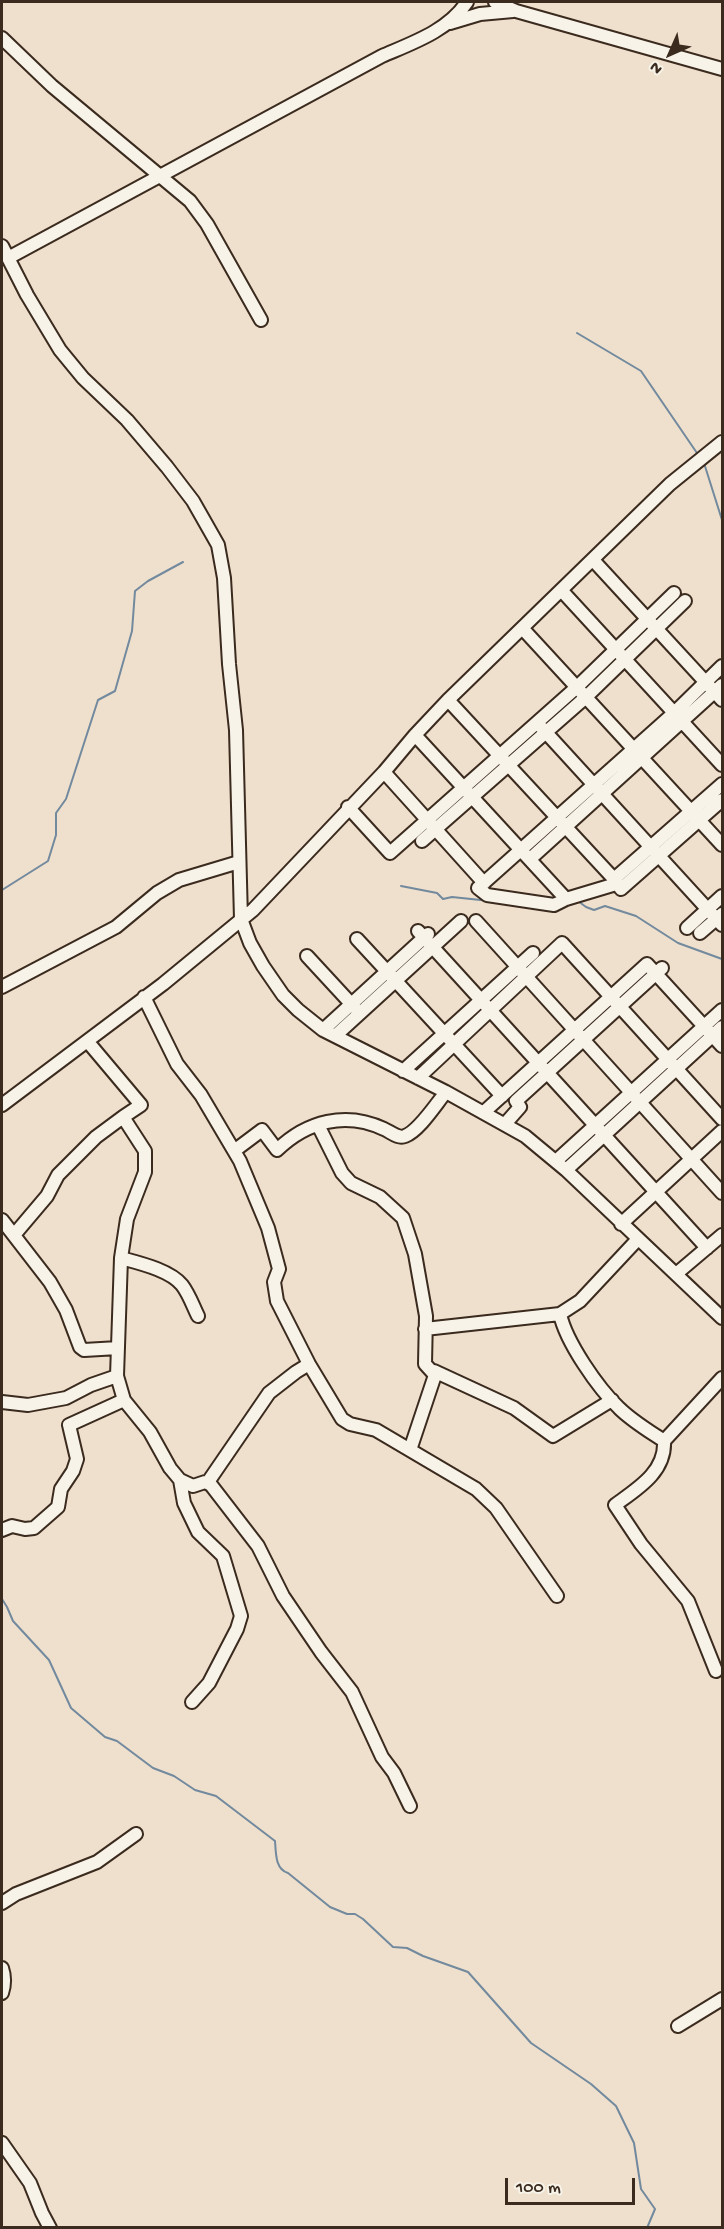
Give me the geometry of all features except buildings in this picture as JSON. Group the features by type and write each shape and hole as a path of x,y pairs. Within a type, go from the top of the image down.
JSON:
{"street":[{"path":"446,24 460,12 467,2"},
{"path":"495,2 516,11 723,69"},
{"path":"8,258 382,56 446,24 480,14 516,11"},
{"path":"2,38 52,86 189,201 207,224 261,320"},
{"path":"2,246 27,295 60,350 83,378 127,420 167,467 193,501 218,545 224,578 236,730 241,919 250,943 263,966 283,995 323,1030 446,1092 525,1136 566,1170 723,1318"},
{"path":"2,1105 88,1042 253,910 348,807 384,772 448,700 670,484 723,442"},
{"path":"593,560 706,682 720,692 678,717"},
{"path":"562,591 723,765"},
{"path":"348,807 390,853 431,824 468,792 504,760 537,723 616,650 652,624 680,597"},
{"path":"504,760 546,732 586,697 625,659 652,624"},
{"path":"523,629 723,845"},
{"path":"530,859 562,822 678,717 706,682 723,666"},
{"path":"448,700 621,889 655,851 695,816 723,784"},
{"path":"537,723 717,917"},
{"path":"415,735 566,899"},
{"path":"384,772 484,883"},
{"path":"695,816 723,800"},
{"path":"562,822 521,850 478,888 487,895 554,905 615,881"},
{"path":"422,840 431,824"},
{"path":"2,987 116,927 157,893 179,880 239,862"},
{"path":"700,933 717,917 723,896"},
{"path":"687,928 717,917"},
{"path":"335,1036 356,1009 391,976 426,937 461,921"},
{"path":"476,921 723,1193"},
{"path":"426,937 707,1248"},
{"path":"357,939 502,1096"},
{"path":"418,1078 562,943 723,1119"},
{"path":"403,1071 533,953"},
{"path":"307,956 356,1009"},
{"path":"484,1112 647,964 659,971 723,1046"},
{"path":"505,1124 520,1107 516,1101 659,971"},
{"path":"144,997 177,1064 201,1095 234,1151 268,1228 279,1269 274,1282 277,1301 309,1364 342,1419 350,1424 376,1430 476,1489 496,1508 557,1596"},
{"path":"323,1030 356,1009"},
{"path":"566,1170 640,1102 672,1064 708,1031 723,1010"},
{"path":"708,1031 723,1027"},
{"path":"14,1234 47,1196 58,1175 96,1137 141,1105 88,1042"},
{"path":"556,1161 631,1092 672,1064"},
{"path":"234,1151 262,1130 277,1150 309,1128 339,1119 358,1120 398,1137 404,1137 415,1130 446,1092"},
{"path":"123,1117 146,1151 145,1172 127,1219 121,1258 117,1376 124,1400 150,1432 170,1468 180,1480 193,1486 208,1482 269,1393 309,1364"},
{"path":"318,1125 342,1173 351,1182 380,1197 403,1218 415,1254 426,1316 425,1364 434,1371 514,1408 553,1436 612,1400"},
{"path":"621,1224 723,1131"},
{"path":"2,1220 50,1282 66,1310 80,1347 84,1350 118,1348"},
{"path":"676,1274 723,1235"},
{"path":"425,1329 560,1314 580,1301 638,1239"},
{"path":"121,1258 145,1264 175,1278 183,1286 198,1316"},
{"path":"560,1314 563,1326 592,1375 619,1409 664,1441"},
{"path":"410,1450 435,1375 434,1371"},
{"path":"2,1402 28,1405 66,1398 91,1385 117,1376"},
{"path":"716,1671 687,1601 615,1505 645,1483 657,1468 665,1451 664,1441 723,1378"},
{"path":"2,1530 12,1526 25,1529 34,1528 58,1507 61,1489 73,1471 77,1460 69,1425 124,1400"},
{"path":"180,1480 184,1503 198,1532 223,1556 241,1616 237,1629 209,1683 192,1702"},
{"path":"208,1482 258,1546 283,1596 321,1652 352,1692 382,1757 394,1773 410,1806"},
{"path":"2,1903 16,1894 97,1862 136,1834"},
{"path":"2,1968 4,1986 2,1993"},
{"path":"678,2026 723,1999"},
{"path":"2,2143 30,2183 50,2228"}],"waterway":[{"path":"577,333 641,371 699,456"},
{"path":"704,463 722,520"},
{"path":"2,890 48,861 56,835 56,813 66,799 98,700 115,691 132,631 135,591 148,581 183,562"},
{"path":"401,886 437,893 443,899 452,897 490,901"},
{"path":"578,901 594,910 605,906 636,916 678,943 722,959"},
{"path":"2,1599 13,1621 49,1660 71,1708 105,1737 117,1741 153,1768 174,1776 195,1790 216,1796 275,1841 277,1860 281,1868 330,1907 347,1914 355,1914 363,1919 393,1947 407,1948 468,1972 531,2043 591,2084 616,2106 634,2143 641,2189 655,2209 647,2228"}]}
